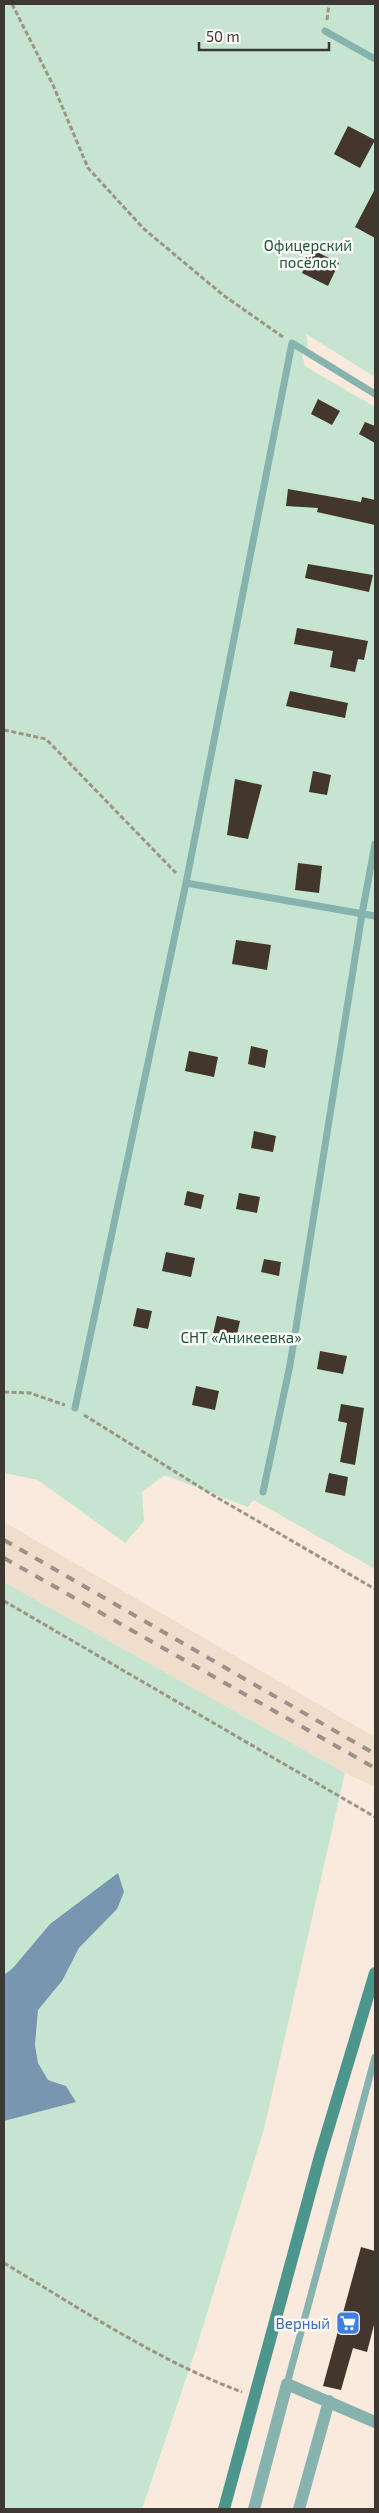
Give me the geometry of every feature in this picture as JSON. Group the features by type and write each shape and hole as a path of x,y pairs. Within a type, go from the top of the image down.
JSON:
{"street":[{"path":"224,2509 320,2156 375,1973"},
{"path":"254,2509 287,2384 375,2422"},
{"path":"299,2509 329,2401"}],"lane":[{"path":"325,30 375,59"},
{"path":"75,1408 186,883 292,343 375,394"},
{"path":"263,1492 290,1365 362,914 375,844"},
{"path":"186,883 375,916"},
{"path":"287,2384 375,2057"}],"path":[{"path":"12,4 53,84 88,168 144,229 223,295 292,343"},
{"path":"325,30 329,4"},
{"path":"4,730 46,739 186,883"},
{"path":"4,1392 30,1393 75,1408 211,1494 375,1589"},
{"path":"4,1601 375,1817"},
{"path":"4,2263 95,2318 204,2378 254,2397"}],"shaded area":[{"path":"4,1522 375,1737 375,1787 345,1773 4,1582"}],"green space":[{"path":"4,4 375,4 375,377 306,334 308,345 302,355 305,366 375,407 375,1569 254,1500 247,1507 165,1475 142,1492 144,1521 125,1543 38,1480 4,1473"},
{"path":"4,1582 345,1773 264,2129 196,2349 142,2509 4,2509 4,2121 75,2102 66,2086 48,2080 38,2063 35,2045 38,2010 62,1981 79,1948 117,1909 4,1975"}],"water":[{"path":"118,1873 124,1892 117,1909 79,1948 62,1981 38,2010 35,2045 38,2063 48,2080 66,2086 76,2102 4,2121 4,1975 13,1968 50,1924"}],"building":[{"path":"348,126 375,140 360,168 334,154"},
{"path":"375,189 375,238 355,227"},
{"path":"313,250 339,263 328,286 302,273"},
{"path":"318,399 340,411 332,425 311,414"},
{"path":"365,422 375,426 375,443 359,434"},
{"path":"288,489 361,502 362,497 375,500 375,525 317,512 318,508 286,506"},
{"path":"308,564 373,575 369,592 305,578"},
{"path":"297,628 368,641 364,660 358,659 355,672 330,667 333,651 294,644"},
{"path":"290,691 348,703 345,718 286,706"},
{"path":"313,771 331,775 327,795 309,792"},
{"path":"235,779 262,785 248,839 227,835"},
{"path":"298,863 322,866 319,893 295,890"},
{"path":"236,940 271,945 267,970 232,964"},
{"path":"251,1046 268,1050 265,1068 248,1064"},
{"path":"189,1051 218,1057 214,1077 185,1071"},
{"path":"254,1131 276,1136 273,1152 251,1148"},
{"path":"187,1191 204,1195 201,1209 184,1205"},
{"path":"239,1193 260,1197 257,1213 236,1209"},
{"path":"166,1252 195,1258 191,1277 162,1271"},
{"path":"264,1259 281,1262 279,1276 261,1272"},
{"path":"137,1308 152,1311 148,1329 133,1326"},
{"path":"217,1316 240,1321 236,1339 213,1334"},
{"path":"320,1351 347,1356 343,1374 317,1369"},
{"path":"196,1386 219,1391 215,1410 192,1405"},
{"path":"341,1404 364,1408 355,1465 340,1462 347,1423 338,1421"},
{"path":"329,1473 348,1477 345,1496 325,1492"},
{"path":"361,2247 375,2251 375,2321 367,2352 353,2348 341,2390 323,2386"}],"railway":[{"path":"4,1540 375,1754"},
{"path":"4,1558 375,1768"}],"place":[{"name":"Верный","path":"348,2323"}],"park label":[{"name":"Офицерский посёлок","path":"308,254"},
{"name":"СНТ «Аникеевка»","path":"241,1337"}]}
